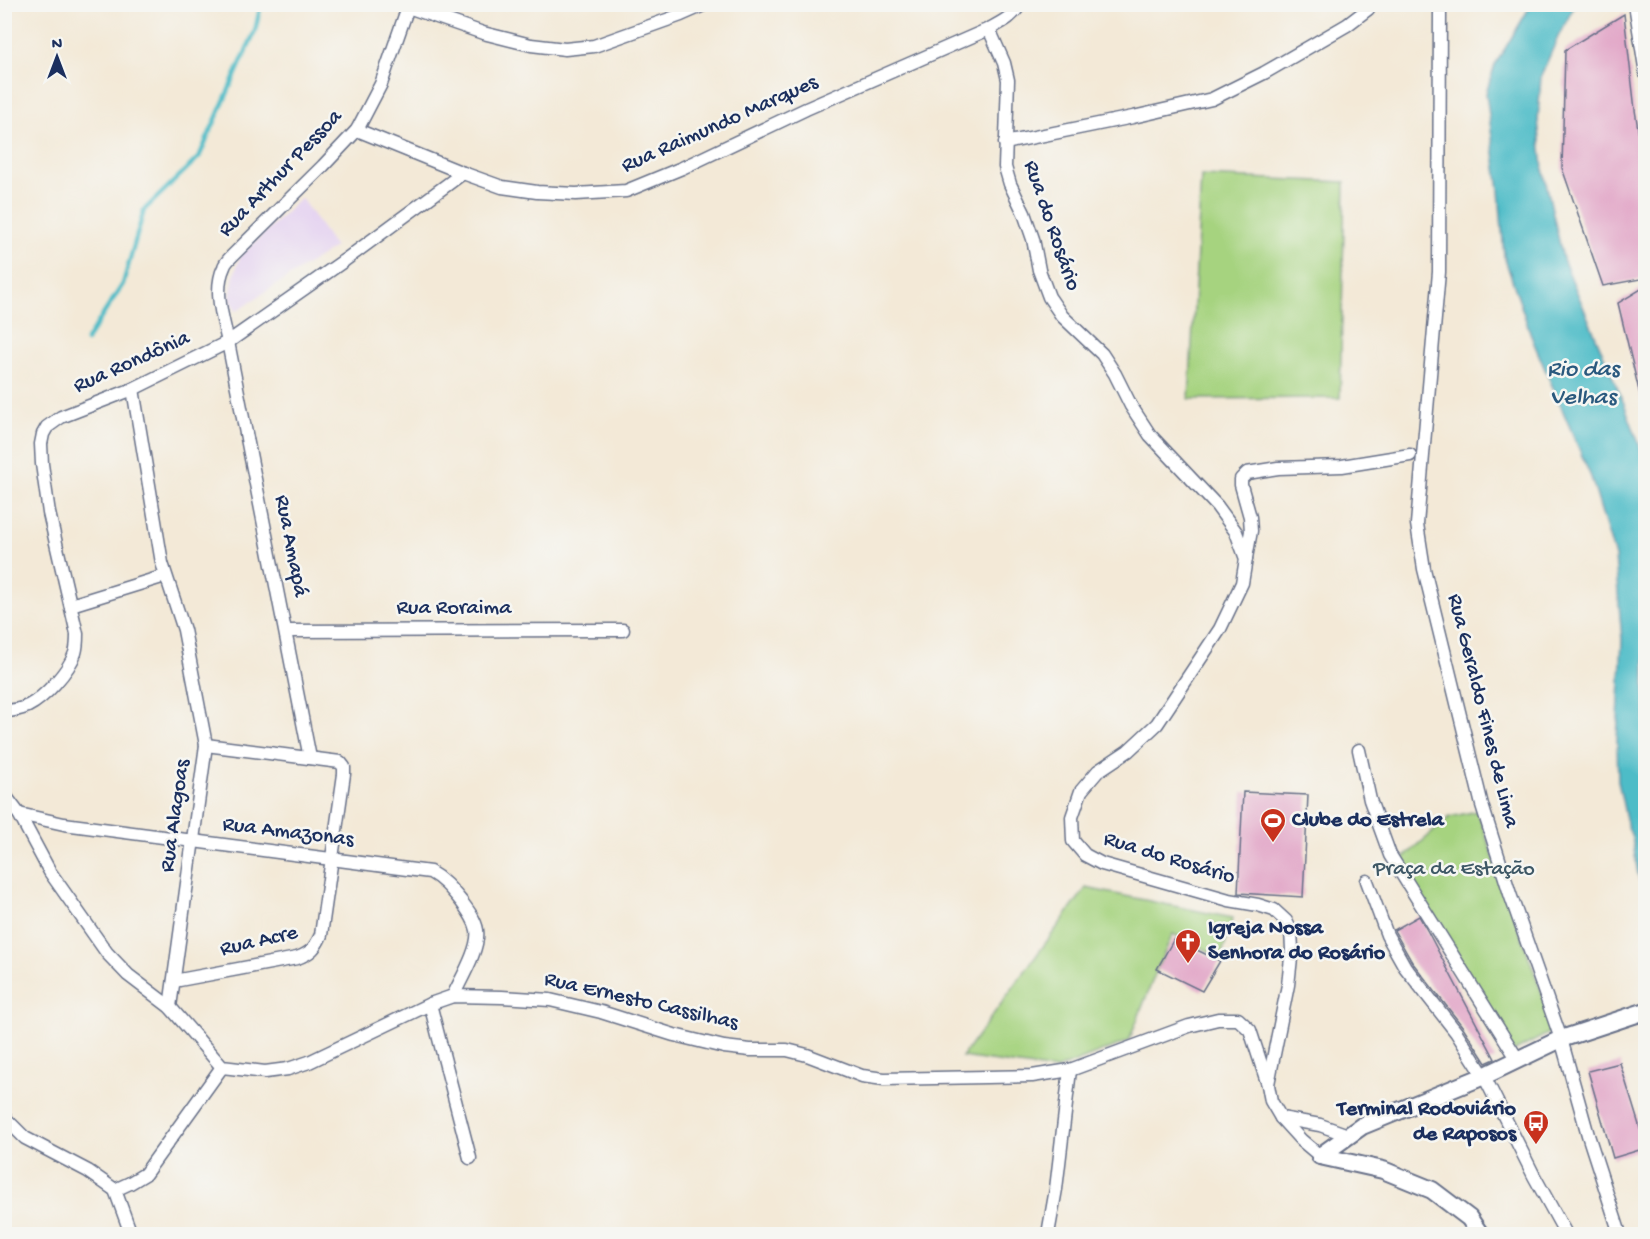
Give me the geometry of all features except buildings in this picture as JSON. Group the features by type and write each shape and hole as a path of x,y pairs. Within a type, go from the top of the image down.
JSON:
{"main road":[{"path":"1320,1156 1362,1126 1484,1076 1561,1039 1646,1011"},
{"path":"1320,1156 1383,1170 1432,1190 1468,1218 1479,1234"}],"street":[{"path":"409,6 483,33 531,45 566,49 594,46 706,4"},
{"path":"989,29 1006,20 1020,4"},
{"path":"1005,143 1212,99 1264,73 1347,25 1368,9 1370,4"},
{"name":"Rua Geraldo Fines de Lima","path":"1440,4 1439,272 1417,524 1424,568 1482,805 1510,894 1561,1039 1600,1176 1620,1234"},
{"path":"1635,4 1646,74"},
{"name":"Rua Arthur Pessoa","path":"228,342 219,282 224,267 232,256 357,130 381,84 409,6"},
{"name":"Rua do Rosário","path":"989,29 1004,63 1008,80 1005,167 1033,239 1039,270 1049,297 1062,316 1102,354 1150,435 1217,506 1236,532 1246,559"},
{"name":"Rua Raimundo Marques","path":"357,130 502,187 576,194 626,191 682,168 806,109 989,29"},
{"name":"Rua Rondônia","path":"71,605 49,513 42,464 41,444 47,427 61,417 133,388 228,342 463,173"},
{"name":"Rua Amapá","path":"228,342 310,758"},
{"name":"Rua Alagoas","path":"133,388 165,576 184,630 206,745 170,1007"},
{"name":"Rua do Rosário","path":"1268,1085 1288,985 1292,949 1291,931 1286,921 1274,910 1229,900 1102,864 1085,855 1073,841 1072,817 1081,791 1098,771 1128,751 1157,724 1220,629 1242,583 1251,531 1249,510 1241,485 1247,473 1278,468 1342,466 1410,454"},
{"path":"5,712 26,707 42,697 75,654 77,634 71,605 165,576"},
{"name":"Rua Roraima","path":"286,630 623,630"},
{"name":"Rua Acre","path":"174,981 297,958 309,954 316,947 321,935 344,774 344,767 340,762 206,745"},
{"path":"1359,750 1370,800 1390,855 1518,1060"},
{"path":"4,794 19,813 50,873 107,953 128,975 170,1007 222,1067 145,1174 114,1190"},
{"name":"Rua Amazonas","path":"19,813 64,824 430,872 449,886 471,914 477,929 476,945 453,996"},
{"path":"1367,881 1387,935 1405,967 1456,1032 1484,1076 1566,1234"},
{"name":"Rua Ernesto Cassilhas","path":"222,1067 265,1072 288,1070 430,1004 453,996 502,996 550,1000 723,1047 788,1050 807,1054 862,1077 884,1079 1032,1076 1070,1070 1189,1026 1218,1019 1238,1019 1250,1030 1271,1101 1281,1118 1300,1140 1320,1156"},
{"path":"430,1004 470,1158"},
{"path":"1048,1234 1056,1189 1070,1070"},
{"path":"4,1117 25,1138 88,1171 114,1190 131,1234"},
{"path":"1281,1118 1320,1125 1348,1135"},
{"path":"1559,1222 1572,1234"}],"shaded area":[{"path":"301,198 335,247 236,311 230,298 240,257"}],"green space":[{"path":"1201,176 1345,182 1340,398 1189,399"},
{"name":"Praça da Estação","path":"1477,811 1555,1030 1513,1052 1400,861 1450,817"},
{"path":"1086,888 1233,918 1221,957 1173,934 1129,1041 1055,1070 962,1057"}],"water":[{"name":"Rio das Velhas","path":"1531,5 1575,5 1541,76 1538,120 1543,169 1563,259 1625,406 1645,460 1645,896 1618,781 1617,741 1622,640 1615,557 1591,477 1533,341 1504,256 1499,190 1486,93 1495,65"}],"waterway":[{"path":"86,341 123,284 144,210 199,157 255,31 261,4"}],"place":[{"name":"Clube do Estrela","path":"1273,844"},
{"name":"Igreja Nossa Senhora do Rosário","path":"1188,965"},
{"name":"Terminal Rodoviário de Raposos","path":"1536,1146"}]}
